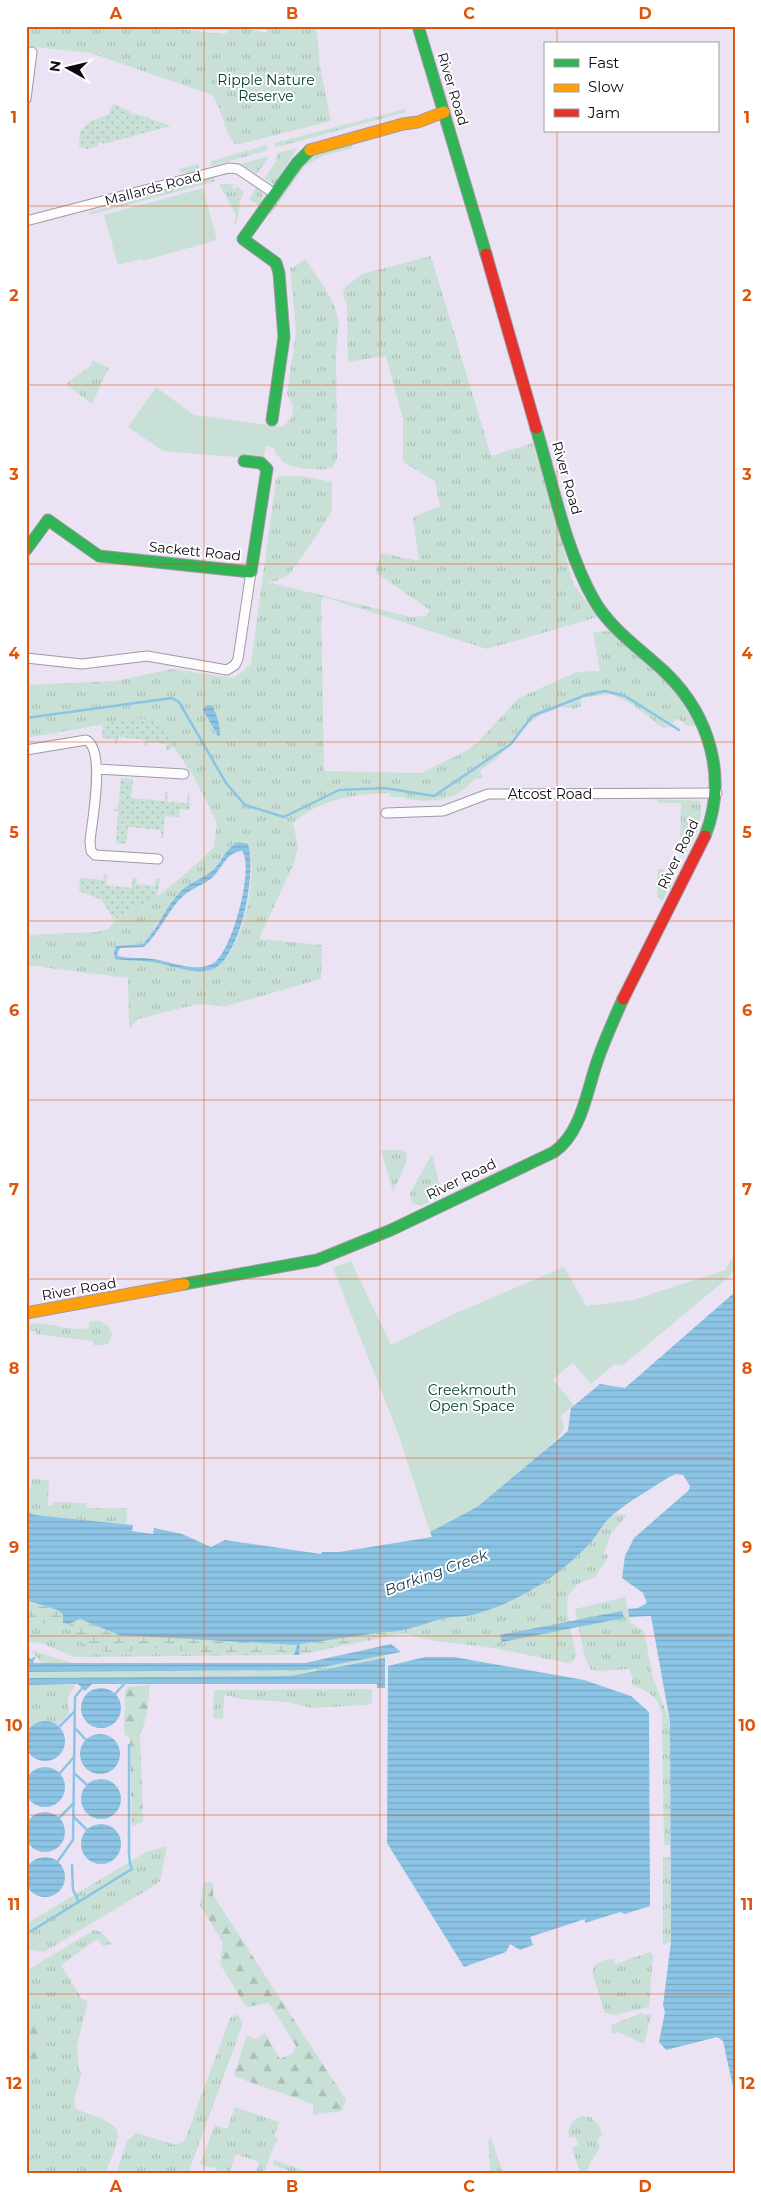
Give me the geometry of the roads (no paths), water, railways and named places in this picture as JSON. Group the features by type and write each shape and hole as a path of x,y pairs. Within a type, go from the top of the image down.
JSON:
{"street":[{"name":"River Road","path":"26,1313 317,1260 341,1252 412,1220 564,1145 577,1118 607,1032 624,993 706,834 713,814 717,793 710,743 700,718 684,691 607,619 592,597 574,558 418,26"},
{"path":"26,99 32,52"},
{"path":"272,420 284,337 279,273 276,263 243,239 297,163 316,146 403,124 412,124 444,112"},
{"name":"Mallards Road","path":"26,221 229,168 238,170 275,194"},
{"name":"Sackett Road","path":"26,550 48,520 99,556 251,572 267,469 261,463 244,461"},
{"path":"26,658 82,664 148,656 227,670 235,665 238,660 251,572"},
{"path":"26,750 86,740 93,745 98,769 90,841 91,852 95,855 158,859"},
{"path":"170,773 171,763"},
{"path":"98,769 184,774"},
{"name":"Atcost Road","path":"386,813 442,811 488,794 717,793"}],"water":[{"path":"211,705 218,721 219,738 203,710 205,706"},
{"path":"238,842 248,844 250,874 248,894 238,934 230,951 221,963 210,970 196,971 153,962 115,959 114,952 116,946 143,944 153,932 175,897 188,885 213,870 227,851","holes":["242,851 245,860 243,892 233,929 227,945 219,958 212,964 190,967 152,959 118,956 120,948 144,947 182,897 214,876 229,857"]},
{"name":"Barking Creek","path":"735,1292 735,2096 723,2041 717,2037 666,2050 659,2042 665,2012 663,2005 671,1942 670,1722 651,1616 629,1617 628,1609 638,1608 647,1603 643,1593 622,1578 625,1556 634,1538 689,1490 690,1486 683,1475 676,1474 669,1477 621,1508 608,1519 591,1542 566,1566 538,1586 508,1602 473,1615 446,1618 400,1631 300,1644 299,1655 294,1655 297,1645 119,1635 80,1619 69,1624 63,1623 63,1615 58,1610 26,1600 26,1510 34,1515 133,1525 132,1531 153,1534 154,1528 182,1534 211,1547 225,1540 321,1554 322,1552 339,1552 432,1537 430,1532 477,1507 568,1431 571,1408 600,1384 625,1388"},
{"path":"622,1611 624,1618 502,1642 500,1635"},
{"path":"391,1644 401,1652 307,1670 26,1672 26,1659 29,1657 33,1663 305,1663"},
{"path":"425,1657 454,1657 584,1680 631,1696 649,1712 650,1906 625,1914 620,1912 585,1923 585,1919 530,1937 533,1945 520,1950 510,1944 506,1952 464,1967 387,1843 388,1666"},
{"path":"385,1658 385,1688 377,1688 377,1684 92,1684 85,1691 78,1684 26,1685 26,1678 290,1676"},
{"path":"105,1688 112,1691 118,1697 121,1708 120,1716 112,1725 105,1728 97,1728 90,1725 82,1716 81,1704 84,1697 93,1689"},
{"path":"41,1721 49,1721 56,1724 62,1730 65,1741 62,1752 56,1758 49,1761 41,1761 34,1758 28,1752 25,1745 25,1737 28,1730 34,1724"},
{"path":"104,1734 111,1737 117,1743 120,1754 119,1762 111,1771 104,1774 96,1774 89,1771 81,1762 80,1750 83,1743 92,1735"},
{"path":"49,1767 56,1770 62,1776 65,1787 64,1795 56,1804 49,1807 41,1807 34,1804 26,1795 25,1783 28,1776 37,1768"},
{"path":"105,1779 112,1782 118,1788 121,1799 120,1807 112,1816 105,1819 97,1819 90,1816 82,1807 81,1795 84,1788 93,1780"},
{"path":"49,1812 56,1815 62,1821 65,1832 64,1840 56,1849 49,1852 41,1852 34,1849 26,1840 25,1828 28,1821 37,1813"},
{"path":"105,1824 112,1827 118,1833 121,1844 120,1852 112,1861 105,1864 97,1864 90,1861 82,1852 81,1840 84,1833 93,1825"},
{"path":"49,1857 56,1860 62,1866 65,1877 64,1885 56,1894 49,1897 41,1897 34,1894 26,1885 25,1873 28,1866 37,1858"}],"waterway":[{"path":"26,718 172,698 179,702 226,783 245,805 284,817 339,790 385,788 434,796 511,744 532,716 586,695 605,691 625,696 679,730"},
{"path":"26,1667 34,1658"},
{"path":"115,1694 126,1682"},
{"path":"58,1861 73,1840 75,1697 84,1686"},
{"path":"59,1727 74,1712"},
{"path":"75,1728 86,1740"},
{"path":"26,1930 28,1933 132,1869 129,1854 129,1745"},
{"path":"60,1773 74,1757"},
{"path":"74,1773 87,1785"},
{"path":"59,1818 74,1803"},
{"path":"74,1817 87,1830"},
{"path":"72,1865 73,1890 79,1902"}],"park label":[{"name":"Ripple Nature Reserve","path":"266,88"},
{"name":"Creekmouth Open Space","path":"472,1398"}]}
